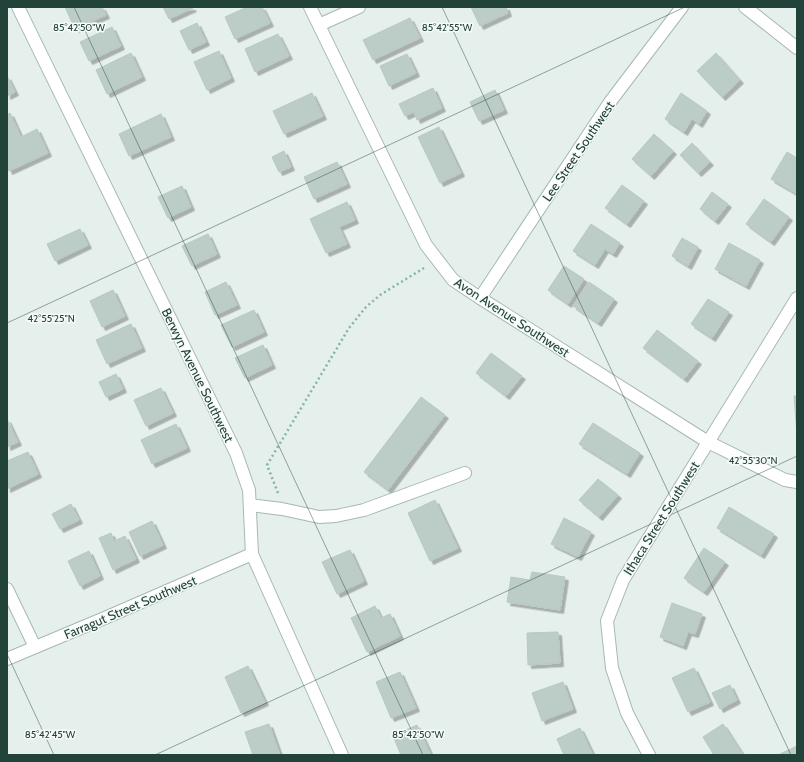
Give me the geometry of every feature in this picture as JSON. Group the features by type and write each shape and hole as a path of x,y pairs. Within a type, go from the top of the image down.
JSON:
{"street":[{"name":"Berwyn Avenue Southwest","path":"18,7 236,453 249,490 252,554 342,755"},
{"name":"Avon Avenue Southwest","path":"310,7 426,245 453,280 708,442 786,480 797,482"},
{"path":"319,25 359,7"},
{"name":"Lee Street Southwest","path":"480,298 610,102 682,7"},
{"path":"745,7 797,48"},
{"name":"Ithaca Street Southwest","path":"649,755 627,713 612,668 607,621 623,580 797,298"},
{"path":"250,505 282,509 319,517 336,516 364,510 465,473"},
{"name":"Farragut Street Southwest","path":"7,659 252,554"},
{"path":"7,589 35,647"}],"path":[{"path":"282,509 276,486 267,465 349,328 366,307 380,295 420,270"}],"building":[{"path":"65,7 102,7 106,15 75,29"},
{"path":"163,7 192,7 193,8 169,19"},
{"path":"247,7 262,7 270,23 235,39 225,17"},
{"path":"471,7 506,7 508,13 480,26"},
{"path":"410,18 420,38 373,60 363,40"},
{"path":"197,23 206,42 189,50 180,31"},
{"path":"112,27 121,46 89,61 80,42"},
{"path":"278,34 289,56 255,72 245,49"},
{"path":"219,51 231,78 207,90 194,62"},
{"path":"131,53 142,77 107,94 96,70"},
{"path":"716,53 740,80 722,97 697,71"},
{"path":"407,54 416,73 389,86 380,66"},
{"path":"7,76 15,92 7,96"},
{"path":"433,88 442,108 417,120 414,112 405,116 399,104"},
{"path":"495,90 504,110 479,121 470,102"},
{"path":"312,93 323,116 284,134 273,111"},
{"path":"681,93 707,111 699,124 692,119 684,132 665,119"},
{"path":"10,113 21,137 37,129 48,153 9,171 7,166 7,115"},
{"path":"161,114 171,137 129,156 119,134"},
{"path":"439,127 461,173 440,183 418,137"},
{"path":"654,134 673,151 651,176 632,159"},
{"path":"692,143 710,162 698,173 680,155"},
{"path":"284,151 291,167 279,172 272,157"},
{"path":"787,152 797,158 797,194 771,179"},
{"path":"337,162 347,184 314,199 304,177"},
{"path":"622,185 644,201 627,224 605,208"},
{"path":"182,186 191,207 168,218 158,197"},
{"path":"712,192 728,204 715,221 700,209"},
{"path":"764,199 789,217 771,242 746,224"},
{"path":"347,202 355,220 339,227 347,244 326,253 310,219"},
{"path":"591,224 620,243 613,254 605,249 595,265 573,251"},
{"path":"80,229 88,245 55,261 47,244"},
{"path":"208,234 217,254 192,266 182,246"},
{"path":"682,238 698,247 688,266 672,256"},
{"path":"729,243 760,260 746,286 715,269"},
{"path":"564,266 584,279 568,304 548,290"},
{"path":"226,282 237,305 215,315 205,292"},
{"path":"589,282 614,299 598,323 573,306"},
{"path":"113,290 125,316 102,327 90,301"},
{"path":"708,299 729,312 712,338 691,324"},
{"path":"254,310 264,332 232,347 221,325"},
{"path":"131,324 142,348 107,364 96,340"},
{"path":"657,330 698,361 684,379 643,348"},
{"path":"263,345 272,365 245,378 235,358"},
{"path":"491,353 522,376 506,396 476,373"},
{"path":"116,374 123,389 106,397 99,382"},
{"path":"161,388 173,413 146,426 134,400"},
{"path":"794,396 797,396 797,434"},
{"path":"421,397 445,415 388,490 364,472"},
{"path":"7,419 18,442 7,447"},
{"path":"593,423 640,453 627,474 579,444"},
{"path":"176,424 187,448 152,464 141,440"},
{"path":"28,452 38,474 7,489 7,461"},
{"path":"598,479 618,495 599,517 579,500"},
{"path":"435,500 458,548 430,561 408,513"},
{"path":"71,504 79,520 60,529 52,514"},
{"path":"729,507 774,534 761,555 717,528"},
{"path":"564,518 591,532 578,557 551,544"},
{"path":"152,521 163,545 140,556 129,532"},
{"path":"111,533 114,541 125,536 136,559 113,570 99,538"},
{"path":"704,548 725,562 704,592 684,578"},
{"path":"350,550 364,581 337,594 322,562"},
{"path":"89,551 100,576 80,586 68,561"},
{"path":"532,572 565,577 560,610 507,602 511,577 530,580"},
{"path":"672,603 702,614 695,634 688,632 683,646 660,637"},
{"path":"375,606 381,618 390,614 400,636 367,652 351,618"},
{"path":"558,632 560,663 528,665 527,633"},
{"path":"248,666 265,702 241,713 225,677"},
{"path":"694,668 710,702 688,712 672,678"},
{"path":"400,672 416,708 391,718 376,682"},
{"path":"563,682 573,709 542,721 532,693"},
{"path":"730,685 737,700 720,709 712,693"},
{"path":"269,724 280,755 253,755 245,732"},
{"path":"723,724 743,755 714,755 703,737"},
{"path":"417,725 431,755 401,755 393,736"},
{"path":"580,728 593,755 564,755 557,739"},
{"path":"797,746 797,755 778,755"}]}
